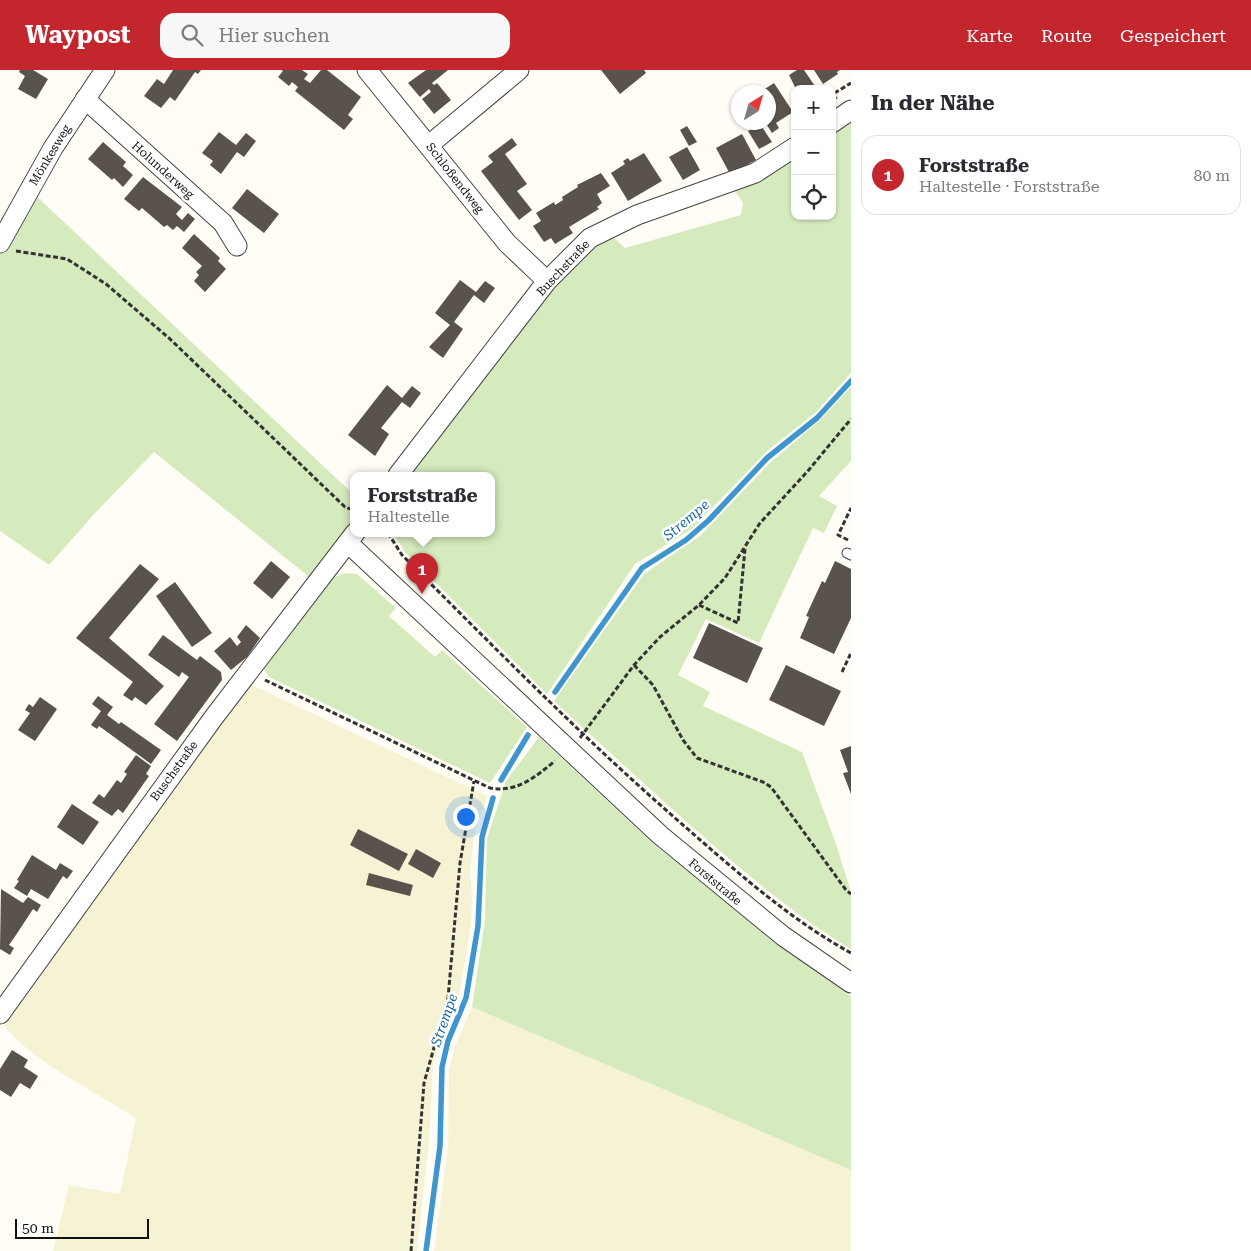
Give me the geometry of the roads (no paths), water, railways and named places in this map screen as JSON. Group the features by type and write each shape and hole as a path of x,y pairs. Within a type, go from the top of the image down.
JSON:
{"street":[{"name":"Mönkesweg","path":"4,247 31,186 105,70"},
{"name":"Schloßendweg","path":"367,70 507,244 547,281"},
{"path":"429,145 519,70"},
{"name":"Holunderweg","path":"85,99 223,223 236,246"},
{"path":"836,120 851,110"},
{"name":"Buschstraße","path":"400,472 547,281 590,238 637,215 754,173 791,150"},
{"name":"Buschstraße","path":"0,1014 214,717 351,538"},
{"name":"Forststraße","path":"351,538 567,751 660,835 782,936 851,983"}],"waterway":[{"name":"Strempe","path":"555,692 642,568 686,540 709,520 767,458 817,418 851,381"},
{"name":"Strempe","path":"501,780 528,735"},
{"name":"Strempe","path":"426,1251 440,1146 442,1067 448,1041 466,998 478,926 482,837 493,798"}],"place":[{"name":"Forststraße","path":"422,594"}]}
